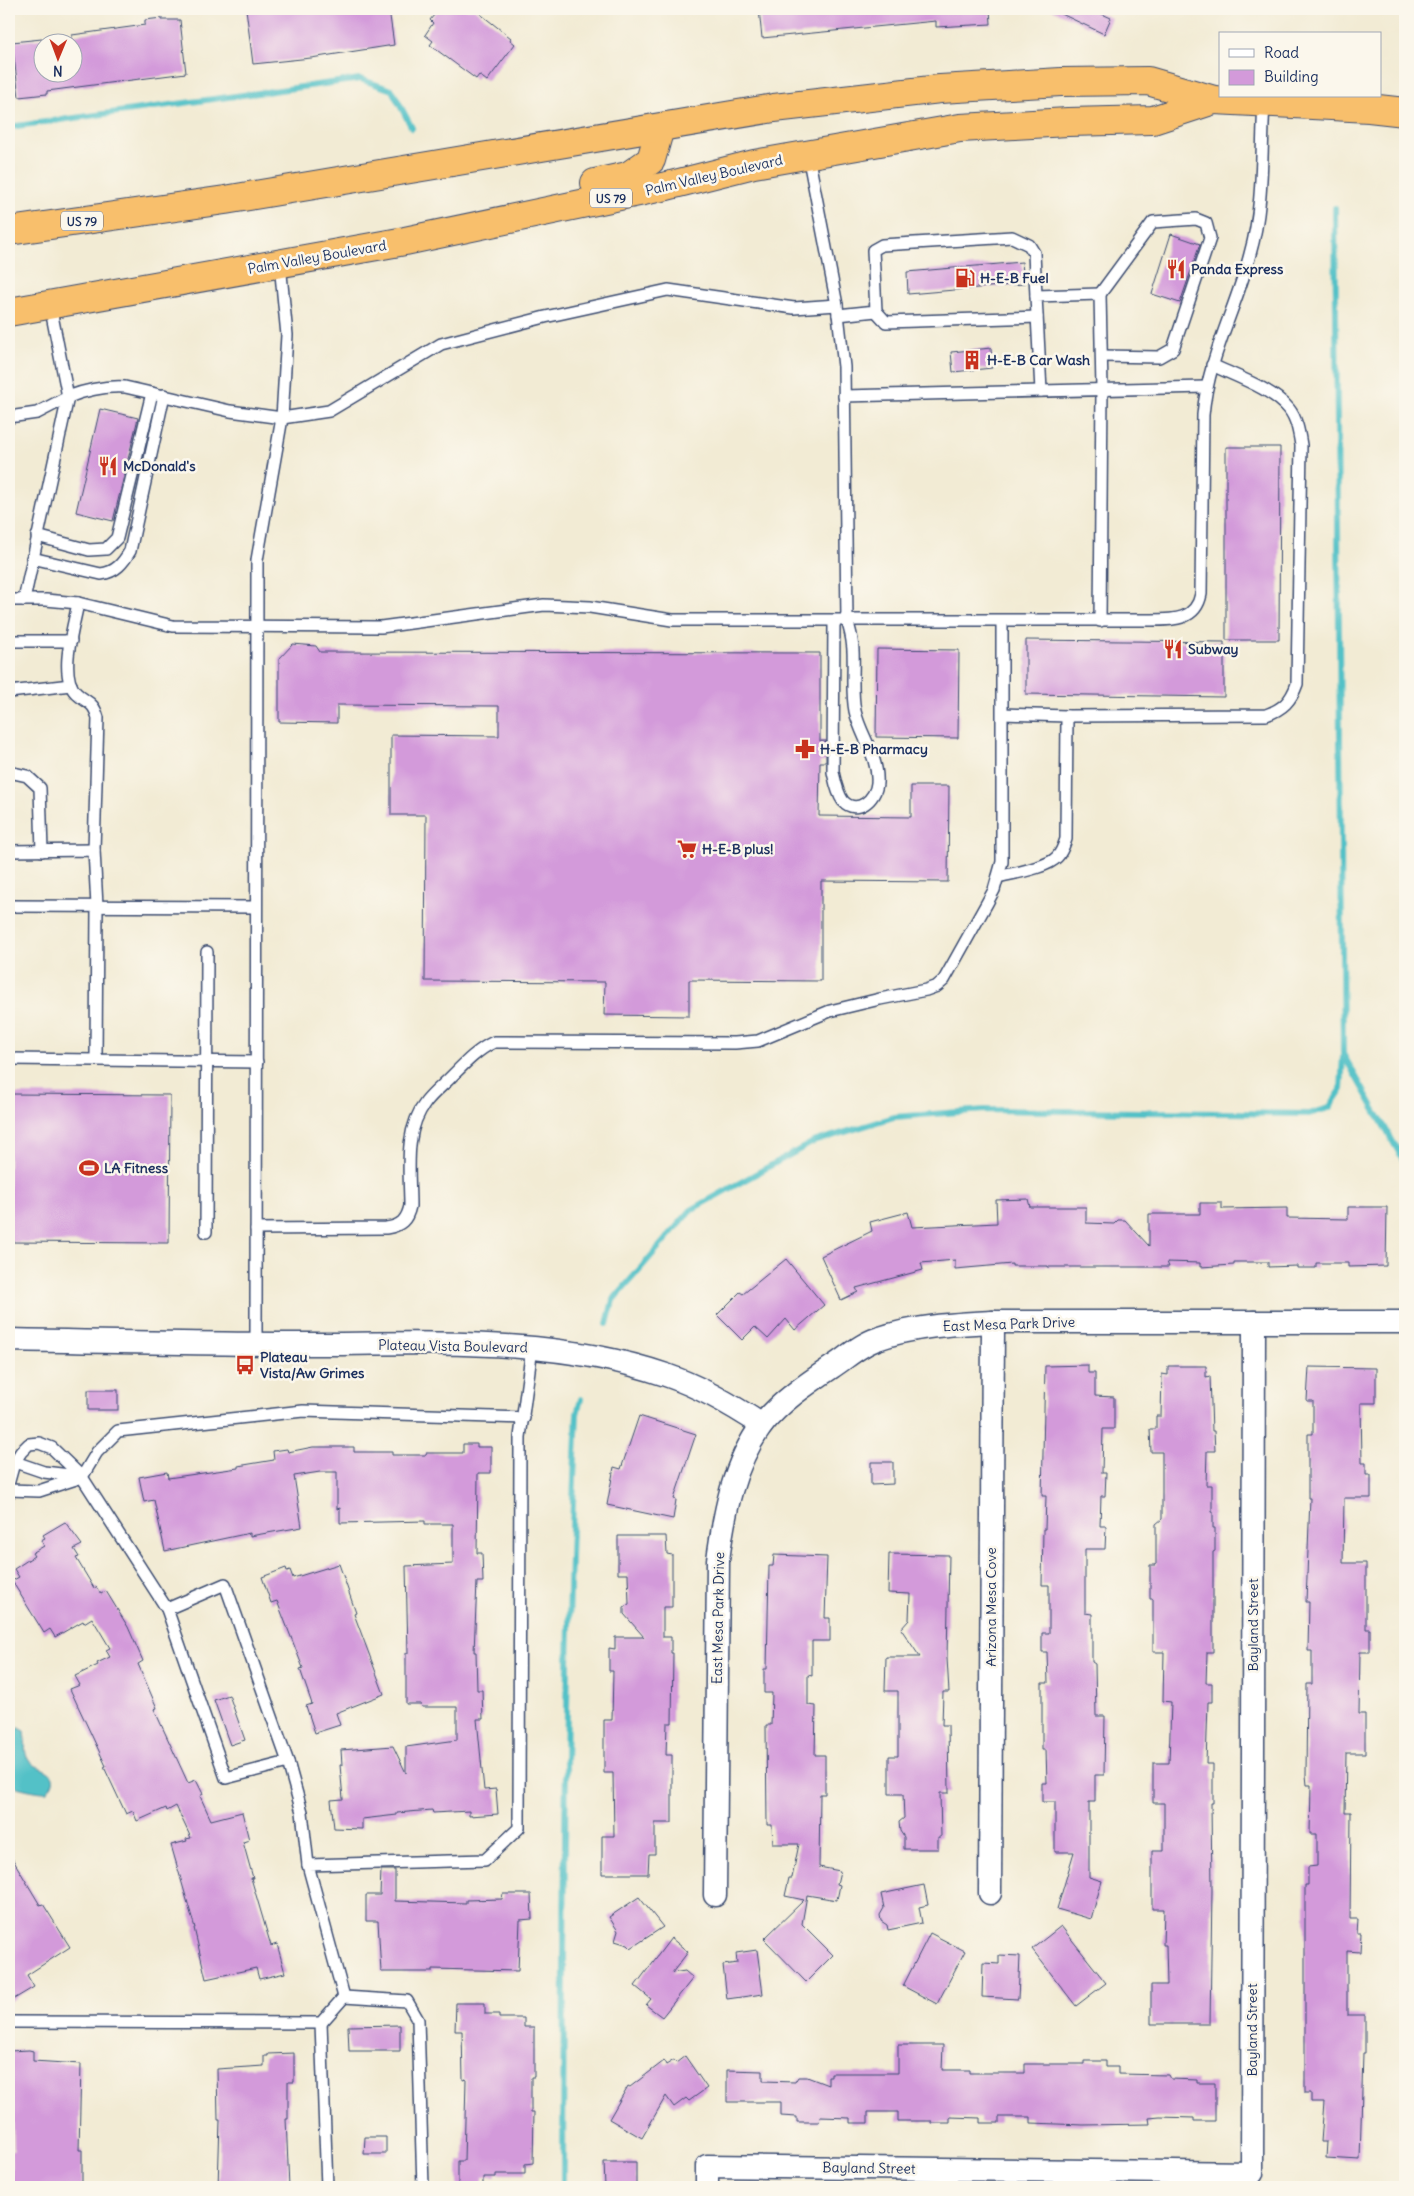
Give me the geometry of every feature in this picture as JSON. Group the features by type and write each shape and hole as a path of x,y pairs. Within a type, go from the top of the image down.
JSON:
{"highway":[{"name":"Palm Valley Boulevard","path":"9,231 225,200 774,108 940,89 1061,82 1148,81 1214,100 1405,112"},
{"name":"Palm Valley Boulevard","path":"9,312 405,241 657,188 754,164 960,128 1068,122 1153,120 1214,100"},
{"path":"405,241 423,220 628,176 651,160 660,128"}],"street":[{"name":"East Mesa Park Drive","path":"715,1894 718,1560 724,1513 739,1470 762,1425 788,1399 821,1374 875,1339 910,1330 948,1324 993,1322 1405,1322"},
{"name":"Arizona Mesa Cove","path":"990,1893 993,1322"},
{"name":"Bayland Street","path":"707,2187 707,2166 1252,2173 1254,1322"},
{"name":"Plateau Vista Boulevard","path":"9,1340 256,1344 467,1344 532,1348 600,1358 666,1375 720,1398 762,1425"}],"lane":[{"path":"9,600 46,600 78,603 160,625 256,627 381,626 544,604 590,607 672,620 1174,620 1190,615 1200,602 1203,415 1206,387 1246,271 1255,236 1264,102"},
{"path":"808,155 837,310 844,367 847,621 853,637 855,711 877,771 876,793 872,799 862,805 851,806 843,801 838,792 833,772 834,620"},
{"path":"1100,620 1102,356 1100,294 1154,222 1196,219 1206,223 1210,238 1173,349 1159,357 1102,356"},
{"path":"876,312 873,250 882,245 1012,237 1029,245 1034,253 1041,391"},
{"path":"256,1344 257,560 282,418 287,335 280,264"},
{"path":"9,417 37,413 68,397 88,390 113,386 164,395 230,411 282,418 329,412 441,344 545,317 668,290 794,308 876,312 886,322 1037,317"},
{"path":"1036,296 1100,294"},
{"path":"24,600 68,397 50,305"},
{"path":"1003,714 1067,716 1266,715 1278,711 1288,703 1294,693 1297,684 1301,445 1299,432 1290,410 1272,394 1212,365"},
{"path":"844,396 1206,387"},
{"path":"38,536 89,550 106,549 117,538 152,393"},
{"path":"32,558 101,574 108,573 122,564 130,551 164,395"},
{"path":"78,603 67,678 76,693 95,707 98,718 94,850 97,906 96,1060"},
{"path":"256,1229 386,1228 396,1227 404,1222 410,1206 410,1137 418,1114 426,1102 467,1061 482,1048 494,1042 747,1043 758,1041 830,1011 932,988 944,980 987,903 998,877 1003,846 1002,621"},
{"path":"9,641 71,641"},
{"path":"9,692 71,685"},
{"path":"998,877 1046,864 1057,857 1063,848 1066,839 1067,716"},
{"path":"9,772 27,776 40,788 42,851"},
{"path":"9,851 94,850"},
{"path":"9,906 256,907"},
{"path":"206,1232 207,952"},
{"path":"9,1059 257,1062"},
{"path":"308,1865 485,1860 519,1828 520,1437 532,1348"},
{"path":"9,1490 39,1491 82,1477 97,1452 118,1431 303,1411 524,1418"},
{"path":"9,1482 11,1461 29,1444 39,1443 52,1448 82,1477 167,1609 226,1778 288,1762"},
{"path":"11,1461 44,1472 82,1477"},
{"path":"167,1609 225,1584 288,1762 302,1812 308,1865 344,1997"},
{"path":"327,2187 321,2023 344,1997"},
{"path":"344,1997 407,2001 418,2020 422,2187"},
{"path":"9,2022 321,2023"}],"water":[{"path":"19,1728 25,1731 28,1759 31,1763 51,1774 53,1778 47,1792 27,1790 9,1784 9,1730"}],"building":[{"path":"246,9 389,9 394,45 311,58 253,64"},
{"path":"439,9 474,9 511,38 510,40 515,44 487,81 479,75 476,79 430,45 433,41 425,35 433,23 430,20"},
{"path":"759,9 990,9 991,24 936,27 936,21 762,38"},
{"path":"1051,9 1091,9 1111,18 1104,34"},
{"path":"162,18 162,20 180,20 186,73 47,91 47,94 19,97 12,42 32,40 32,82 82,82 82,34 145,25 145,20"},
{"name":"Panda Express","path":"1171,234 1200,244 1180,303 1152,294"},
{"name":"H-E-B Fuel","path":"1022,262 1024,284 908,294 907,272"},
{"name":"H-E-B Car Wash","path":"991,348 992,368 953,372 951,352"},
{"name":"McDonald's","path":"100,409 138,418 113,521 76,512"},
{"path":"1226,447 1280,447 1279,640 1226,640"},
{"path":"1026,640 1224,642 1224,697 1026,694"},
{"name":"H-E-B plus!","path":"293,644 316,646 320,652 820,653 820,741 826,741 826,762 820,762 819,816 911,817 911,786 949,786 948,882 821,881 821,981 689,980 689,1016 604,1015 605,982 425,981 426,815 391,815 391,735 499,736 499,706 337,705 337,723 279,722 279,659"},
{"path":"877,649 959,650 958,738 876,737"},
{"name":"LA Fitness","path":"9,1094 170,1095 169,1243 9,1242"},
{"path":"1028,1199 1030,1207 1086,1207 1086,1223 1114,1224 1118,1220 1125,1220 1149,1246 1149,1214 1200,1214 1200,1203 1222,1203 1222,1209 1287,1208 1287,1218 1348,1219 1348,1207 1387,1207 1386,1266 1348,1267 1348,1263 1316,1263 1316,1268 1297,1268 1297,1266 1268,1267 1268,1262 1234,1262 1234,1265 1200,1267 1200,1263 1167,1262 1169,1267 1048,1267 1012,1266 1012,1264 955,1269 955,1260 921,1263 923,1270 856,1288 858,1292 841,1300 821,1256 872,1231 870,1222 908,1212 912,1227 997,1223 996,1200"},
{"path":"786,1259 824,1305 795,1330 786,1319 768,1339 755,1327 742,1340 717,1315 740,1292 743,1294"},
{"path":"1088,1365 1088,1373 1095,1373 1095,1396 1114,1397 1114,1429 1103,1429 1102,1473 1106,1473 1105,1496 1101,1496 1100,1526 1106,1526 1105,1549 1085,1549 1085,1613 1092,1614 1092,1662 1095,1664 1096,1716 1105,1716 1104,1775 1095,1775 1095,1802 1089,1802 1089,1877 1102,1881 1091,1919 1057,1909 1074,1852 1055,1852 1055,1802 1042,1802 1042,1783 1047,1783 1046,1750 1042,1750 1042,1683 1048,1683 1047,1652 1042,1652 1042,1633 1049,1633 1049,1585 1042,1585 1043,1529 1045,1529 1046,1496 1042,1496 1045,1366"},
{"path":"1168,1366 1206,1366 1206,1377 1210,1376 1212,1431 1214,1431 1215,1451 1207,1451 1206,1485 1212,1485 1213,1528 1215,1528 1215,1551 1213,1552 1213,1652 1207,1652 1206,1683 1212,1683 1212,1702 1208,1702 1206,1764 1213,1764 1213,1803 1211,1803 1210,2024 1151,2024 1151,1985 1167,1985 1166,1945 1163,1945 1164,1909 1152,1909 1152,1851 1164,1851 1164,1803 1153,1803 1153,1763 1169,1763 1171,1702 1163,1701 1164,1652 1153,1652 1153,1599 1150,1599 1150,1565 1156,1565 1156,1524 1162,1519 1162,1452 1151,1452 1150,1429 1156,1429 1156,1416 1161,1416 1162,1374 1168,1375"},
{"path":"1309,1367 1376,1368 1376,1403 1361,1403 1362,1463 1366,1463 1366,1475 1371,1475 1371,1498 1344,1498 1343,1563 1366,1563 1366,1629 1370,1629 1370,1652 1360,1652 1359,1714 1365,1714 1365,1753 1346,1753 1345,1812 1351,1812 1350,1919 1358,1919 1357,1933 1361,1933 1360,1952 1347,1951 1347,2015 1365,2015 1360,2160 1326,2158 1327,2142 1321,2142 1324,2102 1311,2102 1311,2093 1305,2093 1305,1885 1308,1885 1308,1867 1317,1866 1317,1834 1310,1834 1311,1785 1307,1785 1306,1775 1307,1684 1312,1684 1312,1651 1308,1651 1309,1602 1306,1602 1310,1498 1308,1498 1308,1434 1313,1434 1313,1401 1307,1401"},
{"path":"88,1390 118,1390 118,1410 88,1410"},
{"path":"639,1416 696,1434 674,1499 676,1500 673,1519 607,1505 614,1467 621,1469"},
{"path":"463,1444 491,1447 491,1473 478,1473 477,1553 482,1553 483,1582 477,1582 474,1652 476,1652 477,1690 482,1690 483,1719 477,1719 484,1790 496,1789 498,1814 469,1816 469,1811 433,1813 432,1810 362,1819 362,1829 334,1828 331,1800 343,1799 340,1765 342,1765 341,1750 393,1746 406,1773 406,1747 457,1740 457,1707 422,1707 421,1704 406,1704 406,1653 408,1653 406,1566 453,1564 453,1524 425,1524 425,1521 340,1523 340,1508 337,1509 337,1472 320,1472 294,1476 302,1527 250,1536 250,1533 165,1551 154,1500 144,1502 139,1477 167,1472 168,1478 238,1468 238,1466 274,1460 273,1451 287,1449 288,1452 313,1447 354,1447 354,1452 392,1452 392,1455 426,1455 426,1453 463,1453"},
{"path":"871,1462 893,1462 893,1484 871,1485"},
{"path":"65,1522 82,1545 74,1549 79,1557 76,1558 94,1588 96,1587 101,1594 106,1591 128,1627 143,1661 138,1664 157,1708 154,1709 188,1783 196,1780 203,1794 200,1796 211,1820 242,1812 249,1840 243,1842 253,1878 251,1878 271,1946 277,1944 285,1973 259,1979 256,1968 206,1979 195,1928 171,1845 187,1841 186,1839 191,1838 176,1806 167,1811 166,1808 137,1821 133,1811 126,1814 70,1689 80,1685 75,1676 110,1657 106,1650 110,1648 92,1618 55,1637 50,1629 44,1633 12,1581 19,1577 14,1569 34,1556 32,1553 44,1546 41,1540 45,1538 43,1535"},
{"path":"618,1536 666,1536 667,1554 672,1555 672,1607 663,1607 663,1637 671,1637 671,1653 673,1653 672,1723 667,1723 666,1755 672,1755 672,1823 655,1823 655,1854 649,1854 648,1874 602,1874 602,1836 614,1836 613,1773 604,1773 604,1720 612,1720 613,1671 609,1671 609,1648 615,1649 615,1637 644,1637 624,1614 624,1607 629,1604 628,1574 618,1574"},
{"path":"889,1554 949,1555 947,1658 949,1692 943,1692 942,1725 948,1725 949,1793 940,1793 941,1837 938,1837 938,1849 904,1849 904,1837 900,1831 899,1822 904,1818 903,1794 889,1794 889,1756 898,1756 898,1691 885,1691 886,1657 920,1657 901,1629 909,1620 910,1594 888,1593"},
{"path":"774,1555 827,1557 825,1618 830,1618 830,1641 812,1641 812,1676 808,1675 808,1705 816,1706 815,1755 825,1755 825,1794 820,1794 819,1867 840,1871 837,1884 840,1885 837,1900 807,1895 802,1924 833,1955 806,1982 764,1939 804,1900 785,1896 789,1878 792,1878 799,1844 773,1844 772,1825 767,1825 766,1725 771,1725 772,1693 764,1693 764,1669 767,1669 769,1566 773,1566"},
{"path":"339,1564 356,1613 354,1614 384,1694 336,1713 340,1725 315,1733 306,1706 312,1704 300,1669 303,1668 277,1601 271,1603 262,1577 286,1568 287,1571 290,1570 293,1578"},
{"path":"229,1695 245,1740 230,1745 214,1700"},
{"path":"9,1853 40,1905 43,1904 70,1947 27,1975 34,1987 9,2002"},
{"path":"381,1870 395,1870 395,1901 466,1903 466,1900 502,1899 503,1894 531,1894 532,1919 520,1920 518,1971 432,1969 432,1972 381,1972 378,1921 366,1921 366,1895 380,1895"},
{"path":"924,1885 928,1905 919,1907 922,1923 888,1930 887,1925 881,1921 880,1915 884,1908 881,1894"},
{"path":"639,1897 663,1927 631,1948 628,1945 615,1941 618,1931 609,1917"},
{"path":"1061,1926 1106,1983 1076,2006 1032,1949"},
{"path":"930,1933 965,1951 937,2004 903,1986"},
{"path":"671,1938 688,1952 672,1973 685,1971 693,1978 662,2017 646,2005 651,1999 635,1986"},
{"path":"757,1950 763,1994 727,1999 723,1965 737,1963 736,1953"},
{"path":"999,1955 1020,1956 1018,1999 982,1997 983,1963 999,1964"},
{"path":"456,2003 485,2003 485,2014 499,2014 499,2018 524,2018 524,2027 534,2027 534,2077 531,2077 531,2112 534,2112 533,2163 525,2164 525,2174 496,2174 496,2177 483,2177 483,2187 458,2187 458,2161 464,2161 466,2079 463,2080 462,2031 455,2031"},
{"path":"400,2025 400,2051 349,2051 348,2026"},
{"path":"898,2045 943,2045 942,2070 970,2070 970,2073 1025,2073 1025,2064 1084,2064 1084,2061 1106,2061 1106,2067 1118,2067 1118,2074 1169,2075 1171,2079 1197,2080 1197,2083 1215,2083 1215,2121 1194,2121 1194,2118 1160,2117 1149,2118 1150,2124 1083,2125 1031,2123 1031,2117 999,2117 999,2123 980,2123 980,2118 950,2117 950,2123 932,2123 932,2121 898,2121 898,2112 868,2112 868,2123 850,2123 850,2118 820,2117 819,2122 797,2122 797,2117 781,2116 781,2102 727,2102 727,2070 763,2071 763,2081 795,2082 798,2077 807,2077 828,2085 828,2076 831,2076 831,2073 898,2073"},
{"path":"9,2051 33,2051 33,2061 81,2064 79,2150 82,2150 82,2187 12,2187 11,2150 14,2150 13,2116 10,2116"},
{"path":"294,2053 294,2082 288,2082 288,2119 286,2119 289,2187 218,2187 220,2120 218,2120 217,2069 264,2066 264,2056 268,2056 268,2054"},
{"path":"685,2056 707,2088 689,2101 686,2098 674,2107 666,2096 642,2138 609,2119 628,2086 630,2087 664,2061 666,2065 674,2060 676,2063"},
{"path":"365,2137 386,2137 386,2154 364,2154"},
{"path":"604,2162 636,2162 636,2187 605,2187"}],"waterway":[{"path":"9,127 360,79 392,90 412,128"},
{"path":"1335,208 1343,1054 1405,1163"},
{"path":"607,1324 613,1300 691,1210 813,1142 894,1117 985,1110 1309,1114 1329,1108 1341,1090 1343,1056"},
{"path":"563,2187 564,1897 569,1607 577,1414 581,1399"}],"place":[{"name":"Panda Express","path":"1176,269"},
{"name":"H-E-B Fuel","path":"965,278"},
{"name":"H-E-B Car Wash","path":"972,360"},
{"name":"McDonald's","path":"108,466"},
{"name":"Subway","path":"1173,649"},
{"name":"H-E-B Pharmacy","path":"805,749"},
{"name":"H-E-B plus!","path":"687,849"},
{"name":"LA Fitness","path":"89,1168"},
{"name":"Plateau Vista/Aw Grimes","path":"245,1365"}]}
